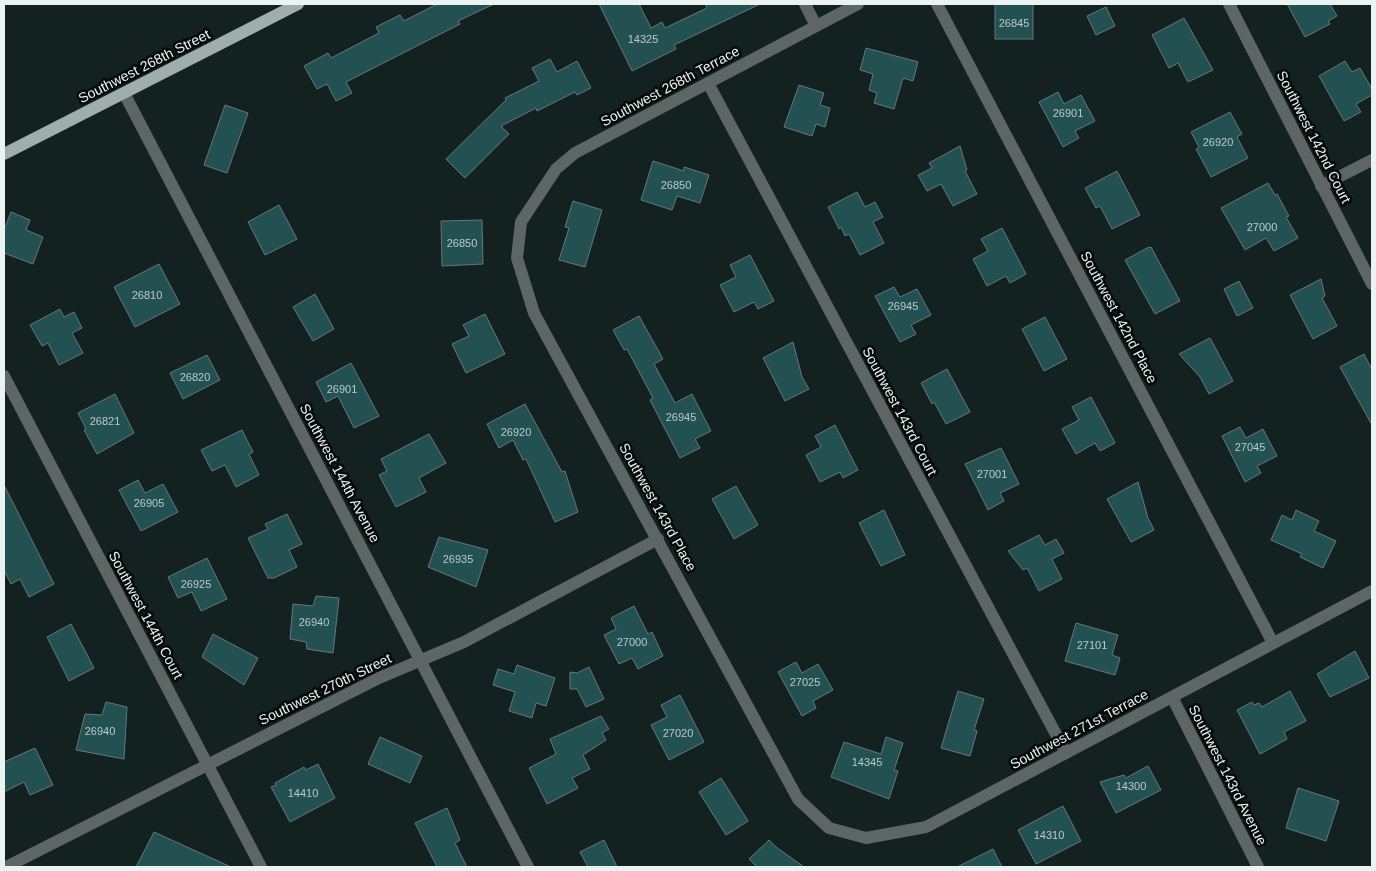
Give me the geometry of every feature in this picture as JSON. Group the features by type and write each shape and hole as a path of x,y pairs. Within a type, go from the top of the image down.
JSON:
{"main road":[{"name":"Southwest 268th Street","path":"4,154 298,4"}],"street":[{"path":"805,4 816,26"},
{"name":"Southwest 268th Terrace","path":"521,222 556,169 575,153 858,4"},
{"name":"Southwest 142nd Place","path":"937,4 1273,643"},
{"name":"Southwest 142nd Court","path":"1229,4 1372,284"},
{"name":"Southwest 143rd Court","path":"708,83 1066,753"},
{"name":"Southwest 144th Avenue","path":"124,93 528,867"},
{"path":"1321,186 1372,160"},
{"name":"Southwest 143rd Place","path":"521,222 516,258 534,313 798,799"},
{"name":"Southwest 144th Court","path":"4,376 261,867"},
{"name":"Southwest 270th Street","path":"6,867 379,678 464,642 658,539"},
{"name":"Southwest 271st Terrace","path":"798,799 830,828 866,838 926,826 1372,591"},
{"name":"Southwest 143rd Avenue","path":"1172,697 1258,867"}],"building":[{"path":"437,4 494,4 458,21 460,24 346,82 352,93 336,101 327,84 317,89 304,66 328,53 331,58 379,33 376,27 400,15 404,21"},
{"path":"599,4 639,4 651,28 662,22 665,28 707,8 705,4 760,4 674,45 676,49 632,71"},
{"path":"995,4 1033,4 1033,39 995,39"},
{"path":"1287,4 1330,4 1337,16 1328,21 1330,24 1305,37"},
{"path":"1106,7 1115,26 1096,35 1087,16"},
{"path":"1184,18 1213,70 1188,82 1178,63 1169,68 1152,35"},
{"path":"866,48 918,62 913,81 903,78 894,109 874,103 877,93 869,90 873,74 860,70"},
{"path":"550,59 557,72 577,61 591,88 577,95 575,92 537,111 536,108 501,126 509,134 465,178 446,159 506,100 505,98 539,81 532,68"},
{"path":"1345,61 1352,72 1360,68 1372,89 1372,95 1356,104 1361,112 1344,121 1319,76"},
{"path":"799,85 824,93 820,105 830,108 825,127 816,124 812,136 784,127"},
{"path":"1058,92 1064,104 1081,95 1095,121 1075,131 1079,138 1063,147 1039,102"},
{"path":"225,105 248,113 227,173 204,165"},
{"path":"1230,112 1242,134 1237,137 1248,158 1211,177 1196,149 1199,147 1191,132"},
{"path":"960,146 967,170 965,171 977,194 953,206 941,184 927,191 918,175 932,168 929,163"},
{"path":"653,161 684,171 684,167 709,175 700,203 677,196 672,210 641,200"},
{"path":"1117,171 1140,215 1112,229 1100,206 1096,208 1085,188"},
{"path":"1268,183 1275,195 1277,194 1289,216 1286,217 1298,238 1274,251 1266,238 1245,250 1221,208"},
{"path":"857,192 865,207 875,202 883,217 873,222 884,243 860,255 849,234 845,236 841,227 839,229 828,207"},
{"path":"573,201 602,210 585,267 559,260 569,228 565,227"},
{"path":"279,205 297,239 265,255 248,222"},
{"path":"11,212 30,220 26,230 43,237 33,264 4,253 4,230"},
{"path":"482,220 483,264 442,266 441,221"},
{"path":"1002,228 1026,274 1010,283 1006,276 987,286 973,259 988,251 981,239"},
{"path":"1151,247 1180,301 1155,314 1125,260"},
{"path":"750,255 774,301 758,309 754,302 734,312 720,285 736,277 730,265"},
{"path":"159,264 180,304 135,327 114,287"},
{"path":"1321,279 1325,296 1322,298 1337,326 1313,339 1290,295"},
{"path":"1239,281 1253,308 1237,316 1224,289"},
{"path":"894,287 900,297 917,289 931,315 911,325 916,334 900,342 875,296"},
{"path":"315,294 334,329 313,341 293,307"},
{"path":"60,309 64,317 74,312 82,328 72,333 83,353 59,365 48,343 42,346 30,325"},
{"path":"485,314 505,354 466,373 452,344 469,336 463,325"},
{"path":"639,316 663,359 654,364 675,403 692,394 711,431 695,439 700,448 680,458 650,400 653,398 627,349 624,350 613,330"},
{"path":"1045,317 1067,359 1044,371 1022,329"},
{"path":"1210,338 1233,381 1209,394 1200,377 1179,354"},
{"path":"793,342 802,377 809,389 785,401 763,358"},
{"path":"1364,354 1372,370 1372,425 1340,367"},
{"path":"207,355 220,380 183,399 170,373"},
{"path":"351,363 379,416 354,428 338,396 326,402 316,382"},
{"path":"947,369 970,412 946,424 934,402 932,404 921,383"},
{"path":"115,394 134,433 97,454 84,430 86,429 78,413"},
{"path":"1091,397 1115,443 1100,451 1095,443 1076,454 1062,429 1079,420 1072,407"},
{"path":"525,404 562,472 565,471 578,512 555,522 526,459 523,460 513,440 499,448 487,424"},
{"path":"835,425 858,470 843,478 840,472 820,482 806,455 821,447 815,436"},
{"path":"1240,427 1246,438 1263,429 1277,456 1257,466 1261,473 1245,482 1222,436"},
{"path":"242,430 253,452 249,454 259,475 236,487 225,465 212,471 201,450"},
{"path":"429,434 446,463 419,478 426,492 396,507 379,475 387,471 381,459"},
{"path":"1001,448 1019,484 1000,493 1004,501 988,510 965,464"},
{"path":"138,480 145,493 163,484 178,512 141,531 119,490"},
{"path":"1138,482 1148,518 1154,530 1131,542 1107,499"},
{"path":"4,485 54,584 29,597 20,579 11,584 4,570"},
{"path":"736,486 758,525 734,539 712,499"},
{"path":"884,510 905,555 881,566 859,523"},
{"path":"1296,510 1319,521 1314,531 1336,541 1323,568 1300,557 1302,554 1271,540 1282,515 1292,520"},
{"path":"287,514 302,544 289,550 297,567 274,578 268,578 248,538 268,529 265,524"},
{"path":"1039,535 1045,545 1056,539 1064,553 1052,559 1062,579 1039,591 1027,568 1023,570 1008,551"},
{"path":"439,537 488,550 476,587 428,567"},
{"path":"207,558 227,599 201,611 192,592 178,598 168,577"},
{"path":"316,596 339,598 333,653 307,649 306,642 290,639 293,604 313,606"},
{"path":"634,606 648,634 652,632 663,656 638,669 632,658 619,664 604,635 616,629 611,618"},
{"path":"1076,623 1118,635 1112,655 1120,658 1115,675 1065,661"},
{"path":"71,624 94,668 69,681 47,637"},
{"path":"213,634 258,658 244,685 202,657"},
{"path":"1355,651 1369,678 1330,697 1317,674"},
{"path":"796,662 802,673 818,664 833,690 813,701 816,708 802,716 778,672"},
{"path":"517,665 555,678 546,706 536,703 532,718 509,711 515,692 493,685 498,669 514,674"},
{"path":"589,667 604,699 586,707 577,689 570,689 570,672 577,673"},
{"path":"958,691 984,699 974,730 977,731 970,756 941,748"},
{"path":"1290,691 1306,721 1284,732 1287,739 1260,754 1237,710 1252,702 1254,705 1259,703 1262,707"},
{"path":"680,695 704,742 669,760 651,725 667,717 661,705"},
{"path":"106,702 127,707 124,759 76,750 85,714 102,715"},
{"path":"601,716 609,729 602,733 606,740 583,755 590,769 572,778 578,788 547,804 529,768 556,754 550,739"},
{"path":"380,737 422,756 410,783 368,764"},
{"path":"886,737 903,743 894,770 898,771 889,799 831,777 844,742 881,754"},
{"path":"35,748 53,785 30,795 24,782 4,792 4,762"},
{"path":"318,764 335,798 290,822 271,787 304,767 306,770"},
{"path":"1148,766 1161,790 1116,813 1100,782 1124,775 1126,778"},
{"path":"721,778 748,821 726,835 699,792"},
{"path":"1298,788 1339,801 1326,841 1286,828"},
{"path":"1063,806 1081,841 1036,864 1018,830"},
{"path":"447,808 460,840 455,843 467,867 437,867 415,823"},
{"path":"154,832 231,867 136,867"},
{"path":"604,840 617,867 588,867 580,852"},
{"path":"769,840 804,867 757,867 749,859"},
{"path":"993,849 1002,867 957,867"}]}
